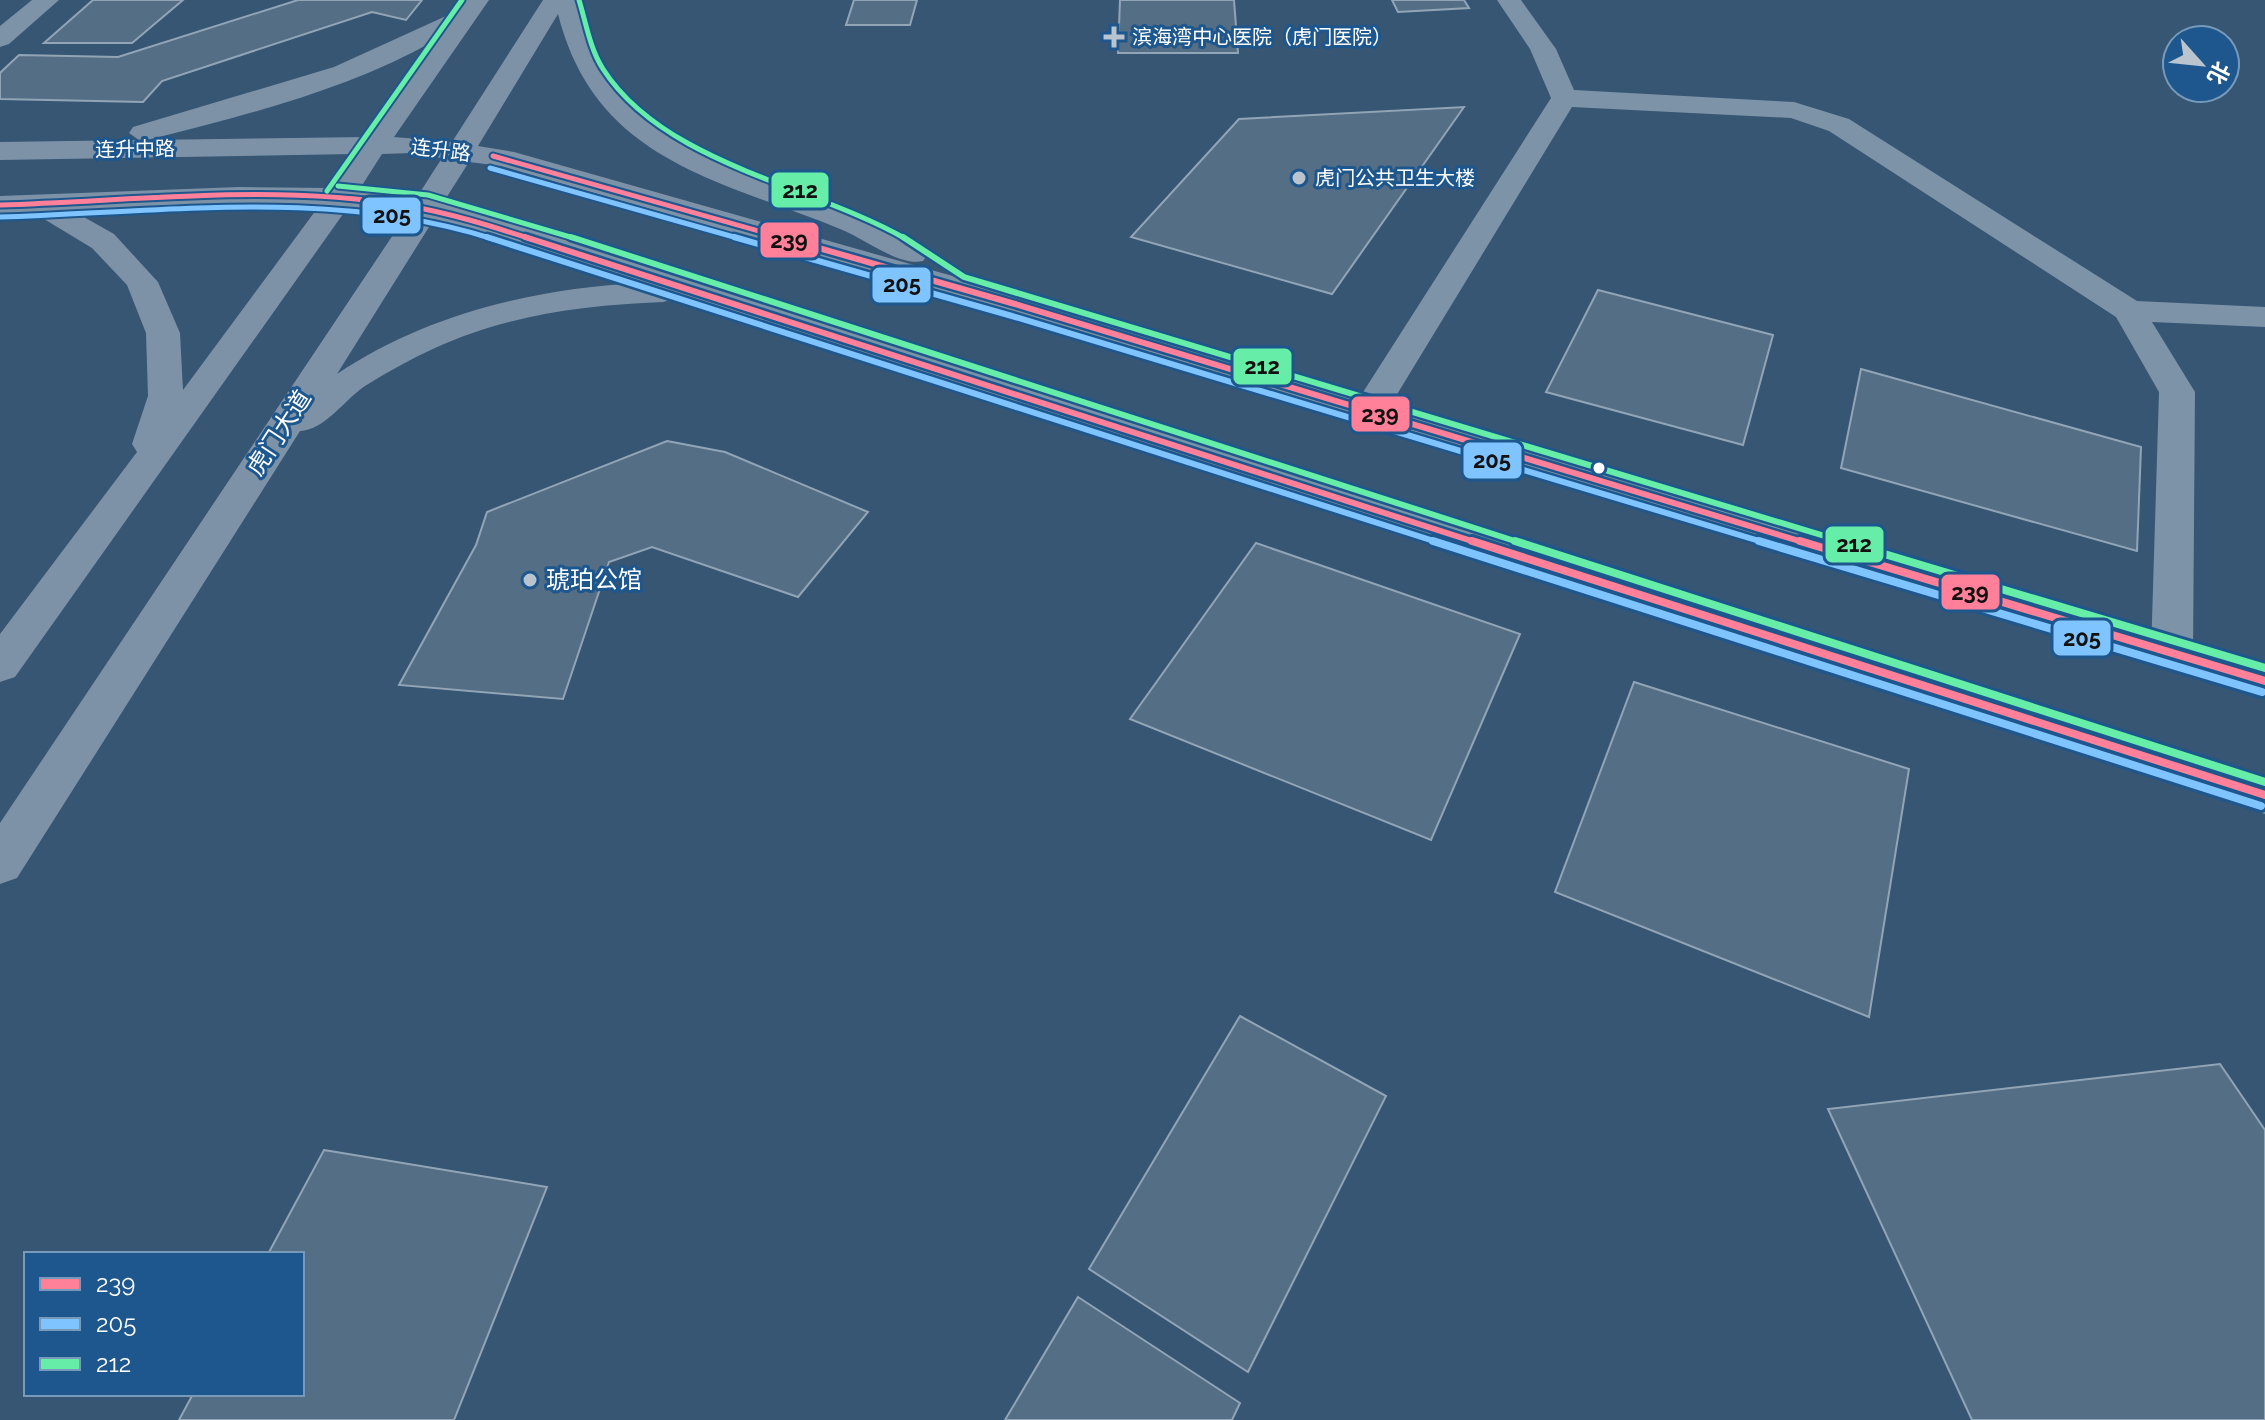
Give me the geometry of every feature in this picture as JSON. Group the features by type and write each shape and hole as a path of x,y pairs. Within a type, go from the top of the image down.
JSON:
{"main road":[{"name":"虎门大道","path":"0,863 426,207 555,0"},
{"path":"567,0 575,31 595,78 622,113 660,143 741,182 836,217 904,249 959,288"},
{"path":"0,666 298,259 373,145 474,4"},
{"path":"83,150 346,71 426,37 474,4"},
{"name":"连升路","path":"269,147 373,145 461,151 559,173 959,288 2265,681"},
{"name":"连升中路","path":"0,151 269,147"},
{"path":"0,205 234,197 337,198 426,207 697,291 2265,795"},
{"path":"41,205 103,241 113,251 142,282 163,333 166,396 139,475"},
{"path":"267,450 354,378 429,339 510,309 601,293 697,291"}],"street":[{"path":"0,39 47,0"},
{"path":"1509,0 1543,49 1564,98"},
{"path":"1564,98 1794,110 1839,125 2129,311 2177,392 2172,653"},
{"path":"1369,411 1564,98"},
{"path":"2129,311 2265,317"}],"building":[{"path":"93,0 183,0 132,43 44,43"},
{"path":"298,0 422,0 406,20 372,12 162,81 143,102 0,99 0,73 19,55 118,57"},
{"path":"854,0 917,0 910,25 846,25"},
{"path":"1120,0 1234,0 1238,53 1118,53"},
{"path":"1392,0 1464,0 1469,8 1398,12"},
{"name":"虎门公共卫生大楼","path":"1464,107 1332,294 1131,237 1239,119"},
{"path":"1598,290 1773,335 1743,445 1546,392"},
{"path":"1861,369 2141,447 2137,551 1841,468"},
{"name":"琥珀公馆","path":"667,441 725,452 868,512 798,597 652,547 609,562 563,699 399,685 476,545 487,512"},
{"path":"1256,543 1520,634 1431,840 1130,719"},
{"path":"1634,682 1909,769 1869,1017 1555,892"},
{"path":"1240,1016 1386,1096 1248,1372 1089,1269"},
{"path":"2220,1064 2265,1130 2265,1420 1972,1420 1828,1109"},
{"path":"324,1150 547,1187 454,1420 179,1420 192,1396 304,1396 304,1252 269,1252"},
{"path":"1078,1297 1240,1403 1232,1420 1005,1420"}],"transit line":[{"name":"212","path":"327,191 462,0"},
{"name":"212","path":"579,0 603,69 625,97 650,120 711,155 875,222 964,277 2265,668"},
{"name":"239","path":"493,156 1015,304 2265,681"},
{"name":"205","path":"490,168 1012,316 2262,692"},
{"name":"212","path":"338,186 428,195 517,220 2265,782"},
{"name":"239","path":"0,205 292,196 408,206 465,218 2265,795"},
{"name":"205","path":"0,217 290,208 347,210 404,217 461,229 2261,806"}],"place":[{"name":"滨海湾中心医院（虎门医院）","path":"1114,37"},
{"name":"虎门公共卫生大楼","path":"1299,178"},
{"name":"琥珀公馆","path":"530,580"}]}
